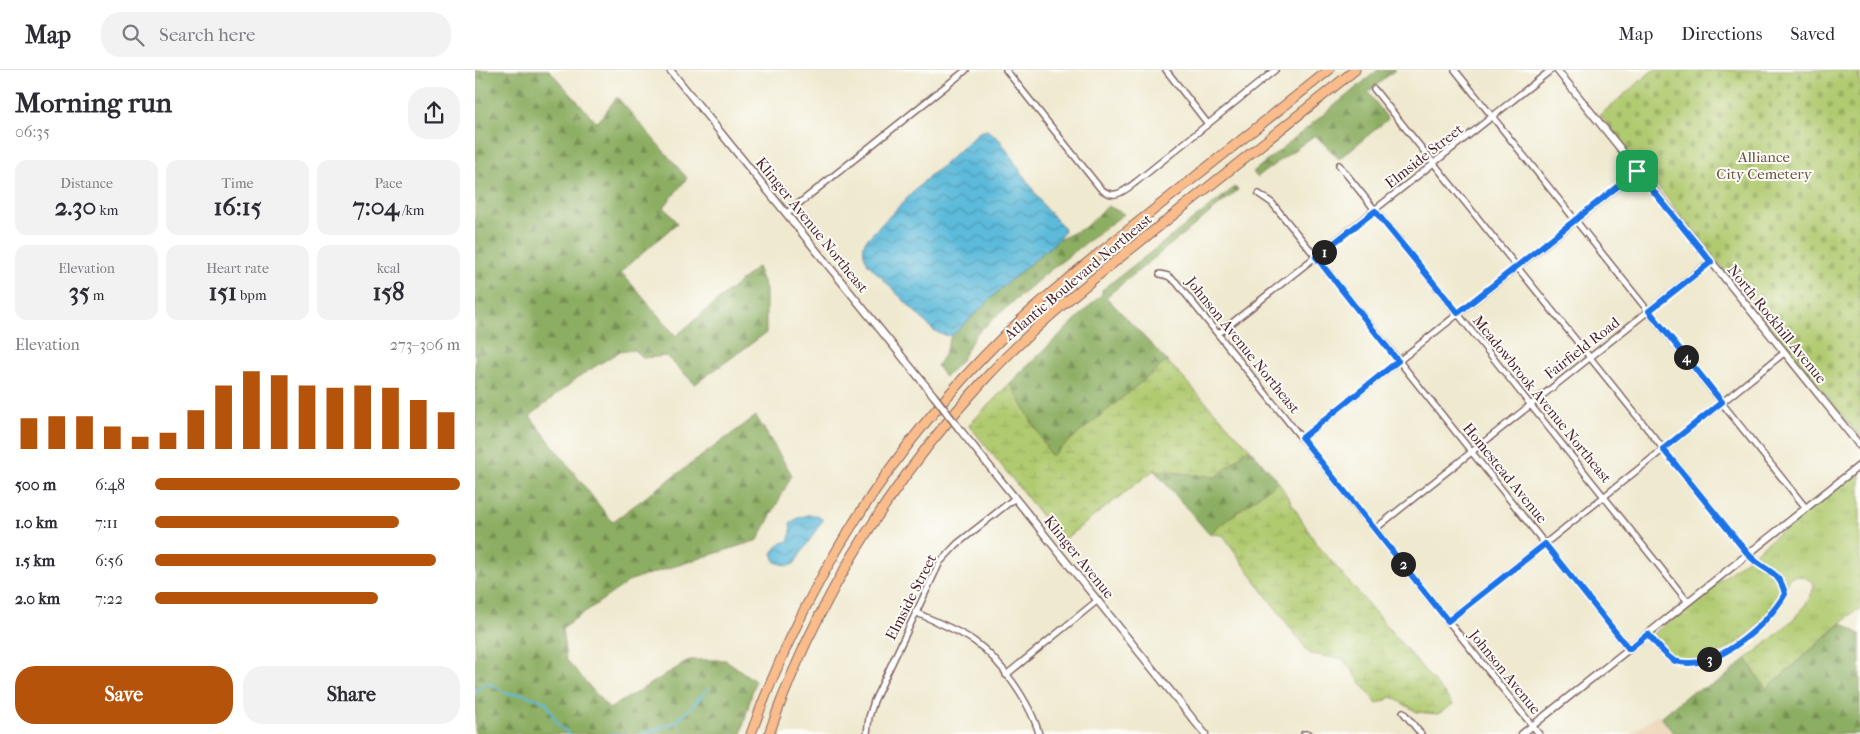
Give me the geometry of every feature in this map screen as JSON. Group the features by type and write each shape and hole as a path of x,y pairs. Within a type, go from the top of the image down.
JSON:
{"highway":[{"name":"Atlantic Boulevard Northeast","path":"751,734 784,651 823,573 870,497 937,408 1006,334 1065,281 1329,70"},
{"name":"Atlantic Boulevard Northeast","path":"769,734 805,645 857,548 917,459 984,380 1032,332 1083,288 1355,70"}],"street":[{"name":"Klinger Avenue Northeast","path":"670,70 934,396"},
{"path":"787,213 966,70"},
{"path":"1006,70 1100,188 1105,193 1111,195 1126,190 1275,70"},
{"path":"1166,70 1208,124"},
{"path":"1455,70 1806,508"},
{"name":"Elmside Street","path":"1218,334 1551,70"},
{"name":"North Rockhill Avenue","path":"1557,70 1860,446"},
{"path":"1374,89 1748,554 1760,565 1775,573 1780,580 1785,594 1765,620 1735,646 1705,661 1676,661 1668,656 1648,634"},
{"name":"Meadowbrook Avenue Northeast","path":"1339,165 1688,602"},
{"path":"1302,438 1637,171"},
{"name":"Homestead Avenue","path":"1259,194 1272,203 1316,257 1629,649"},
{"name":"Fairfield Road","path":"1375,529 1711,262"},
{"name":"Johnson Avenue Northeast","path":"1160,274 1168,276 1176,282 1302,438"},
{"path":"1448,621 1784,352"},
{"name":"Klinger Avenue","path":"934,396 1205,734"},
{"name":"Johnson Avenue","path":"1302,438 1539,734"},
{"path":"1522,734 1860,465"},
{"name":"Elmside Street","path":"867,734 869,717 874,701 936,570 945,556 957,544 1015,498"},
{"path":"1006,675 1098,600"},
{"path":"915,612 973,641 986,652 1006,675 1028,706 1039,734"},
{"path":"1403,712 1421,734"}],"shaded area":[{"path":"1658,714 1674,734 1631,734"}],"green space":[{"path":"475,70 549,70 597,123 617,97 687,178 664,207 677,223 621,272 676,336 757,267 766,289 766,333 695,384 666,356 643,358 634,350 619,352 581,375 530,416 612,522 756,416 792,475 758,540 631,580 562,628 566,659 609,709 690,660 726,660 755,681 741,734 475,734"},
{"path":"1378,70 1395,70 1368,92 1388,119 1339,159 1315,135 1257,177 1253,172"},
{"name":"Alliance City Cemetery","path":"1653,70 1860,70 1860,438 1600,115"},
{"path":"1235,187 1238,190 1106,297 1167,361 1051,457 1010,383 1102,294 1102,290"},
{"path":"1108,206 1124,214 1049,271 976,334 960,362 945,377 937,366 944,355 951,336 1006,284 1058,240 1084,228"},
{"path":"1167,361 1249,448 1216,477 1154,470 1062,541 969,425 1010,383 1051,456"},
{"path":"1249,448 1278,481 1209,534 1154,470 1216,477"},
{"path":"1860,469 1860,610 1856,610 1766,689 1746,659 1787,625 1806,604 1812,594 1814,584 1808,579 1795,576 1788,579 1785,591 1769,614 1747,635 1723,652 1709,658 1679,659 1664,650 1653,634"},
{"path":"1278,481 1315,542 1453,704 1438,714 1417,712 1392,697 1377,704 1343,659 1310,654 1223,535 1209,534"},
{"path":"1842,623 1860,634 1860,734 1674,734 1661,717 1690,693 1719,682 1746,659 1766,689"}],"water":[{"path":"987,130 1000,140 1045,208 1063,226 1064,232 1058,240 1006,284 956,332 951,336 940,334 932,329 868,264 863,249 866,240 931,174 939,169 979,132"},
{"path":"807,515 816,515 823,520 794,564 788,566 775,562 772,553 779,544 788,541 791,533 790,523"}],"waterway":[{"path":"475,694 481,685 489,683 508,694 522,694 546,702 558,725 570,734"},
{"path":"641,734 677,722 709,688"},
{"path":"1859,734 1860,730"},
{"path":"609,734 624,734"}],"route":[{"path":"1637,171 1711,262 1649,311 1722,402 1663,449 1754,561 1775,573 1784,588 1785,594 1765,620 1744,639 1729,650 1705,661 1676,661 1668,656 1648,634 1629,649 1545,544 1448,621 1302,438 1398,361 1316,257 1375,211 1458,313 1637,171"}]}
